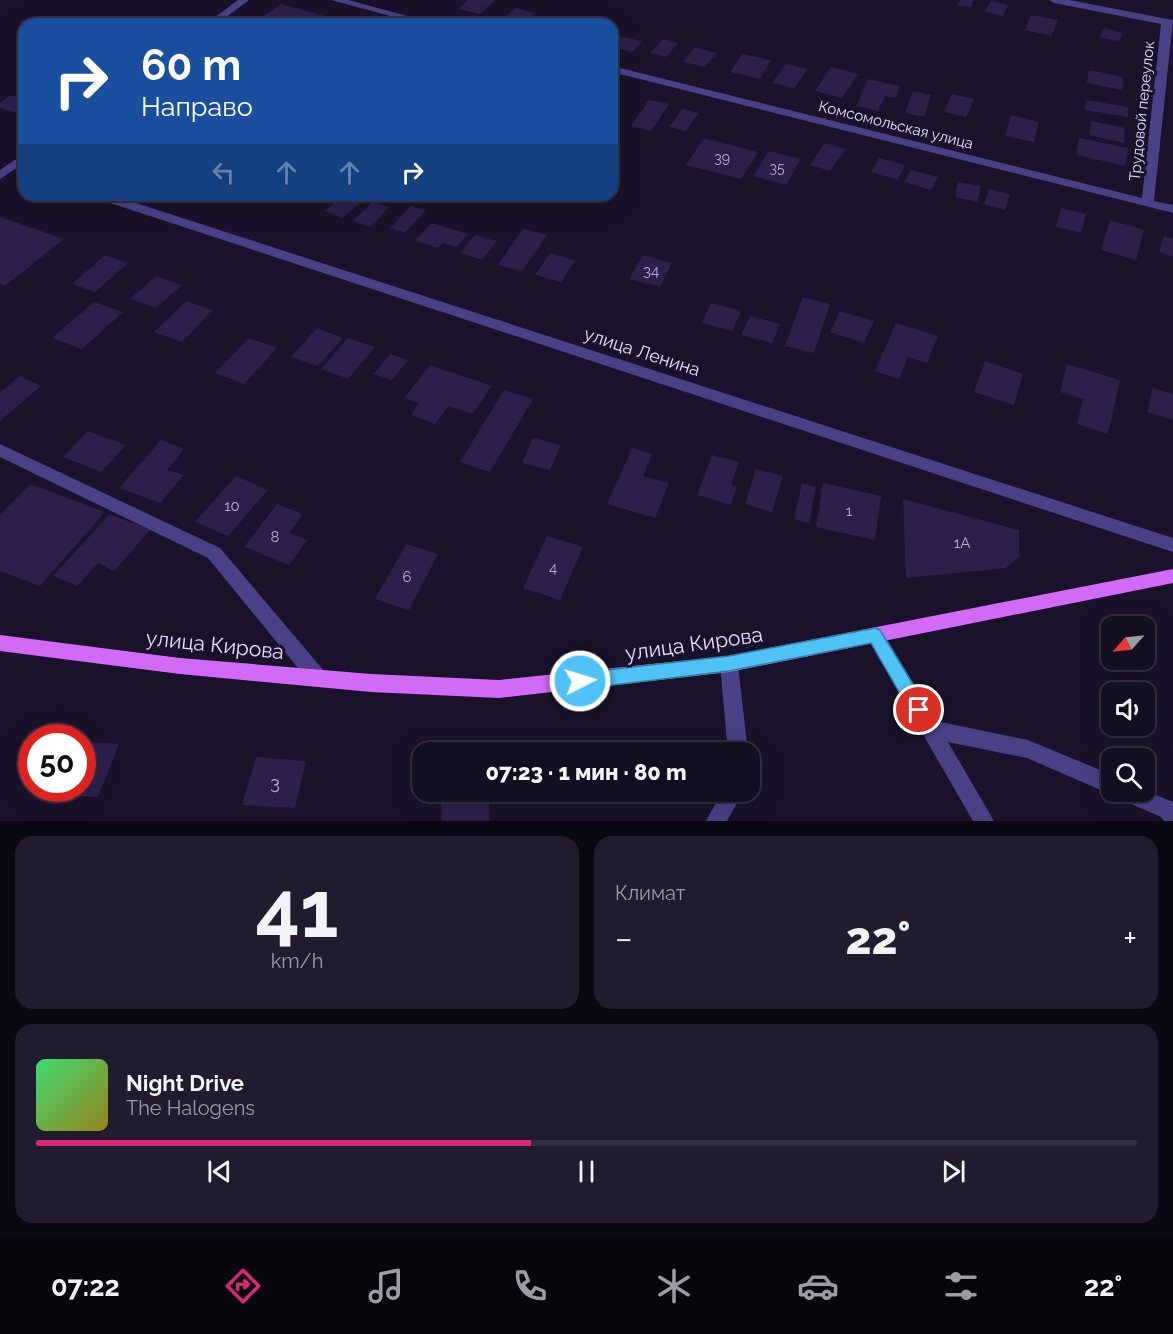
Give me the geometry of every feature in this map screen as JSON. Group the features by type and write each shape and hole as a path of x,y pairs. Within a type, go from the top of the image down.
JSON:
{"main road":[{"name":"улица Кирова","path":"0,643 180,666 318,678 499,689 729,664 1173,576"}],"street":[{"path":"219,18 244,0"},
{"path":"336,0 408,18"},
{"path":"1054,0 1169,23"},
{"path":"1121,14 1127,0"},
{"name":"Трудовой переулок","path":"1148,203 1169,23"},
{"name":"Комсомольская улица","path":"618,70 1173,209"},
{"path":"0,163 18,169"},
{"path":"0,175 18,169"},
{"name":"улица Ленина","path":"117,201 1173,545"},
{"path":"0,450 214,553 318,678"},
{"path":"875,635 984,821"},
{"path":"729,664 737,742"},
{"path":"930,729 1028,749 1101,780"},
{"path":"716,821 727,802"},
{"path":"1150,802 1168,810 1173,816"}],"building":[{"path":"468,0 495,0 480,14 458,9"},
{"path":"960,0 974,0 971,7 957,5"},
{"path":"991,1 1008,5 1003,16 985,12"},
{"path":"281,4 332,18 265,18 262,17"},
{"path":"516,8 535,13 530,18 504,18"},
{"path":"1031,15 1058,20 1051,36 1025,30"},
{"path":"1104,28 1123,33 1119,41 1099,37"},
{"path":"618,38 642,41 633,52 618,48"},
{"path":"663,39 678,43 666,57 650,53"},
{"path":"695,47 717,53 705,67 683,62"},
{"path":"742,54 771,60 760,79 730,72"},
{"path":"786,64 808,69 794,88 772,83"},
{"path":"831,67 858,74 842,98 815,91"},
{"path":"1089,70 1123,77 1122,90 1087,83"},
{"path":"868,79 900,86 895,98 885,96 878,111 856,106"},
{"path":"913,91 931,95 924,117 905,113"},
{"path":"952,94 974,99 966,117 944,112"},
{"path":"11,95 18,97 18,113 0,108 0,103"},
{"path":"649,100 669,104 651,131 631,126"},
{"path":"1086,100 1128,107 1128,117 1085,110"},
{"path":"682,109 699,113 686,131 669,127"},
{"path":"1011,115 1039,122 1034,142 1005,136"},
{"path":"1091,121 1125,128 1124,143 1089,135"},
{"path":"704,138 758,152 741,179 686,165"},
{"path":"1079,138 1128,148 1125,166 1076,155"},
{"path":"825,143 846,149 830,171 810,165"},
{"path":"769,151 801,159 786,185 753,176"},
{"path":"879,158 905,165 898,180 871,172"},
{"path":"911,170 938,177 931,190 904,182"},
{"path":"958,182 981,186 977,202 955,197"},
{"path":"989,189 1010,194 1005,210 984,204"},
{"path":"337,201 361,202 342,218 325,211"},
{"path":"372,202 389,207 371,227 353,221"},
{"path":"411,206 426,210 405,233 390,228"},
{"path":"1061,208 1086,214 1081,233 1056,227"},
{"path":"0,217 64,239 5,286 0,284"},
{"path":"1110,220 1144,230 1136,260 1101,250"},
{"path":"431,223 468,234 457,247 443,243 438,248 415,241"},
{"path":"523,229 547,235 522,271 498,265"},
{"path":"475,235 497,241 482,260 460,253"},
{"path":"1164,236 1173,239 1173,257 1159,252"},
{"path":"550,253 575,260 561,282 535,275"},
{"path":"105,255 128,263 95,292 72,284"},
{"path":"643,255 672,263 660,287 629,279"},
{"path":"156,276 182,285 156,308 130,299"},
{"path":"803,297 830,304 814,353 785,346"},
{"path":"186,301 213,310 182,342 154,332"},
{"path":"94,302 123,312 82,349 52,338"},
{"path":"711,303 741,311 732,331 702,323"},
{"path":"840,311 874,321 864,343 830,332"},
{"path":"750,316 780,324 772,343 741,335"},
{"path":"896,323 938,336 927,363 908,357 899,379 875,371"},
{"path":"317,328 343,338 318,366 291,357"},
{"path":"249,338 277,348 244,384 215,373"},
{"path":"348,338 375,347 348,379 321,369"},
{"path":"390,354 408,360 392,380 374,374"},
{"path":"985,361 1023,374 1014,405 974,392"},
{"path":"1067,364 1120,380 1108,434 1077,424 1083,399 1060,392"},
{"path":"430,365 492,386 472,414 449,406 435,424 411,415 419,403 404,398"},
{"path":"20,376 41,386 0,421 0,393"},
{"path":"1152,388 1173,394 1173,420 1148,412"},
{"path":"504,390 533,399 490,472 460,462"},
{"path":"88,431 126,445 101,472 63,457"},
{"path":"533,438 561,445 550,470 522,463"},
{"path":"161,440 184,449 167,470 184,475 160,503 119,488"},
{"path":"632,448 652,454 643,476 669,483 655,518 607,504"},
{"path":"712,455 739,462 731,485 737,486 731,505 697,495"},
{"path":"756,469 783,476 772,512 745,504"},
{"path":"236,476 268,490 228,536 195,522"},
{"path":"802,483 816,487 809,523 794,519"},
{"path":"823,483 881,496 875,540 816,527"},
{"path":"30,484 105,512 40,586 0,571 0,515"},
{"path":"903,499 1019,530 1019,556 1006,568 906,578"},
{"path":"277,504 303,514 289,533 307,540 289,565 244,547"},
{"path":"110,514 150,530 114,571 98,563 77,586 53,576"},
{"path":"547,536 583,547 560,600 523,588"},
{"path":"406,544 438,554 409,610 375,599"},
{"path":"96,743 119,744 98,797 96,797"},
{"path":"256,757 306,761 295,808 242,805"},
{"path":"441,802 489,802 490,821 442,821"}],"route":[{"path":"580,681 729,664 875,635 919,710"}]}
